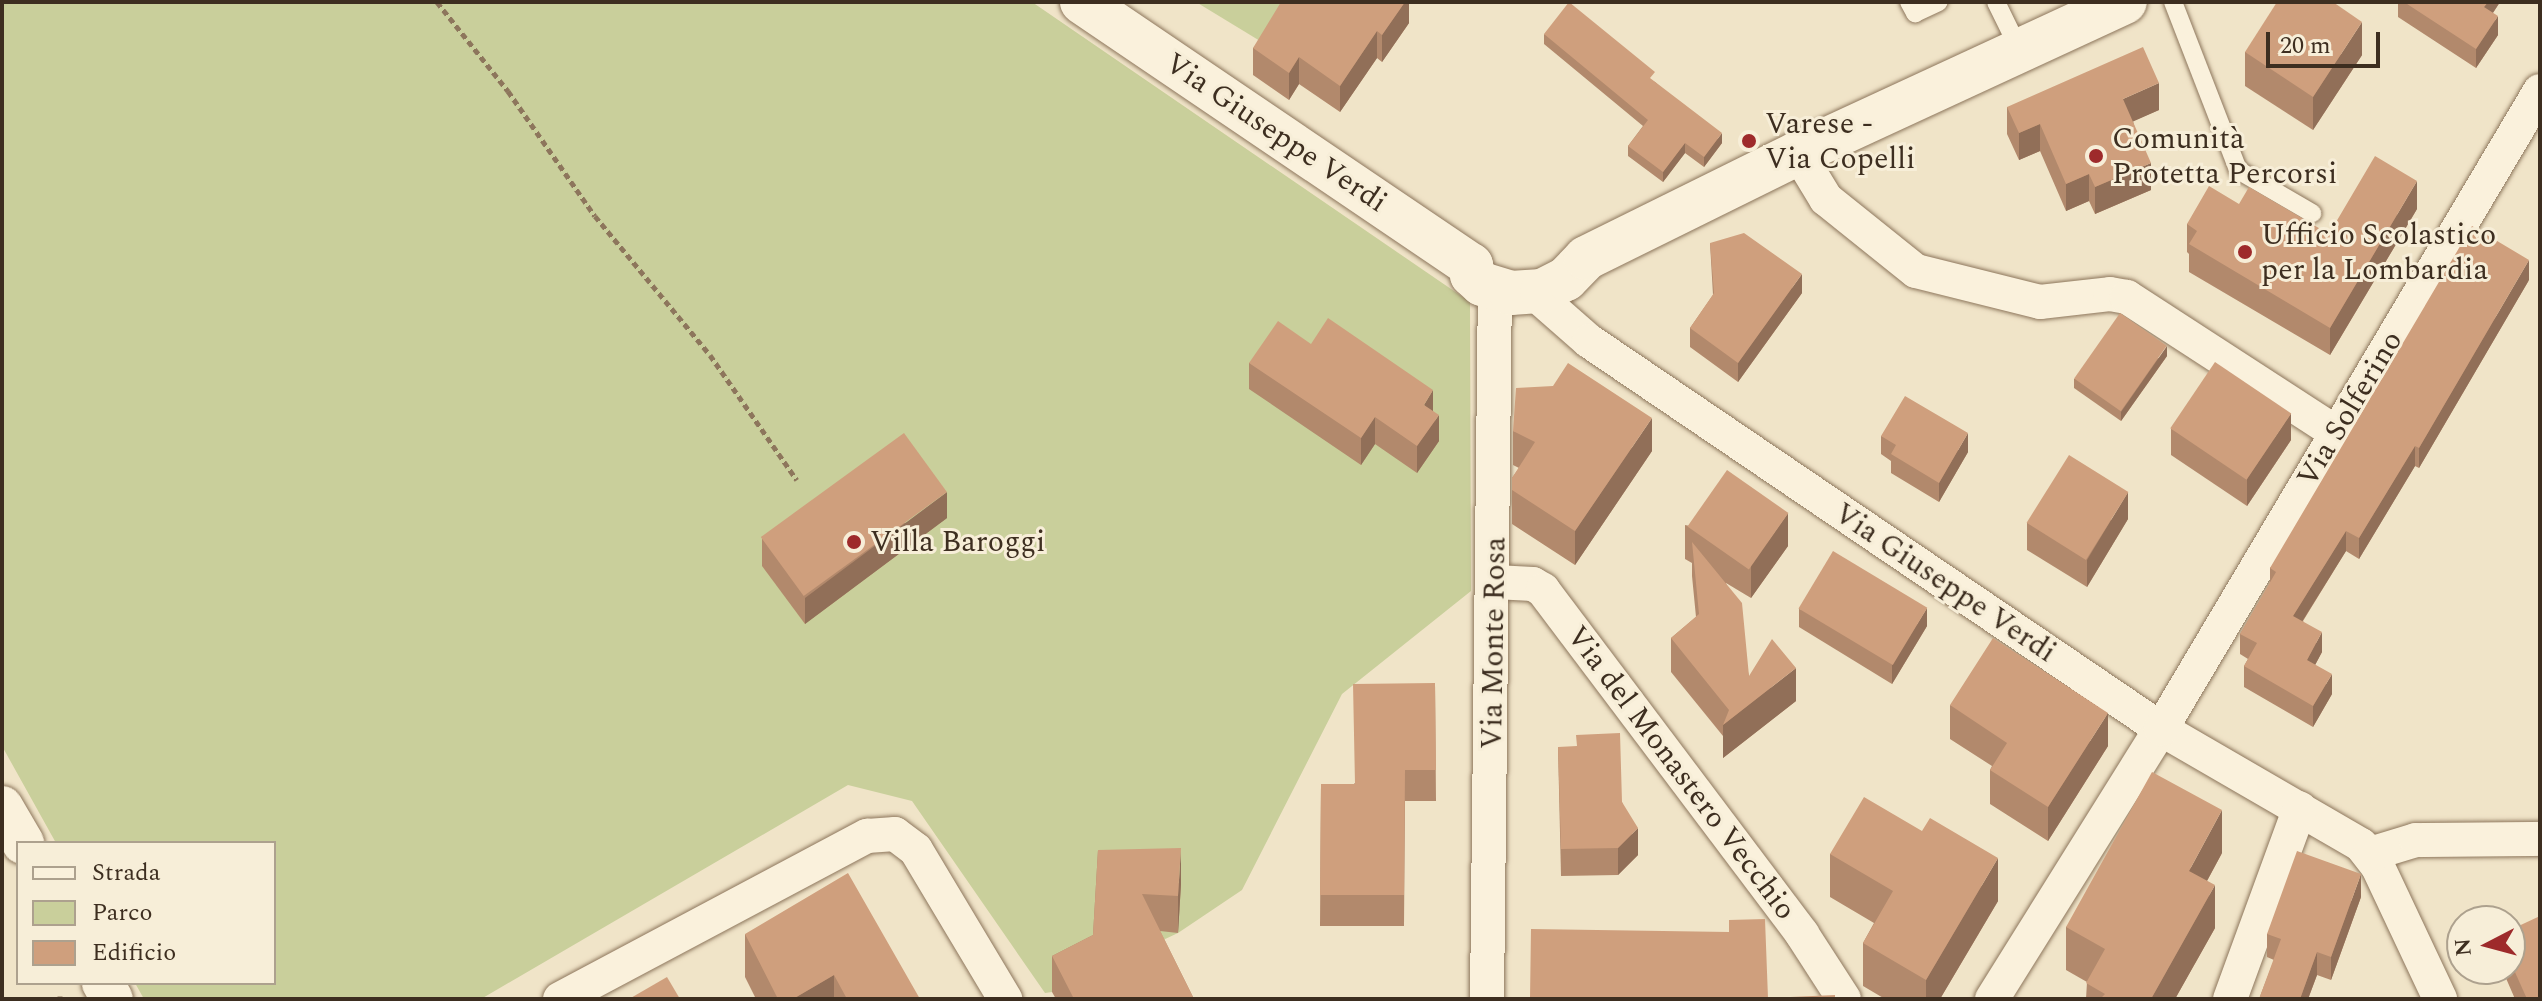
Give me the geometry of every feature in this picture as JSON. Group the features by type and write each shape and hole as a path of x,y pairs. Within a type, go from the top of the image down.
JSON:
{"main road":[{"name":"Via Giuseppe Verdi","path":"1082,2 1500,281"},
{"path":"1500,281 1516,272 1586,258 1798,153 2125,2"},
{"path":"1500,281 1566,279 1586,258"}],"street":[{"name":"Via Solferino","path":"1992,999 2161,729 2540,91"},
{"path":"1798,153 1826,199 1916,271 2036,302 2127,297 2335,432"},
{"name":"Via Monte Rosa","path":"1487,999 1500,281"},
{"name":"Via Giuseppe Verdi","path":"1500,281 2161,729 2300,808 2370,854"},
{"name":"Via del Monastero Vecchio","path":"1495,582 1533,584 1543,590 1802,934 1844,999"},
{"path":"2,807 22,841"},
{"path":"2230,999 2300,808"},
{"path":"560,999 867,836 895,834 916,850 1005,999"},
{"path":"2440,999 2370,854 2416,840 2540,839"}],"lane":[{"path":"1909,2 1915,13 1939,2"},
{"path":"1996,2 2020,51"},
{"path":"2173,2 2238,170 2312,213"}],"path":[{"path":"437,2 508,91 595,216 710,355 797,480"}],"green space":[{"path":"2,2 1032,2 1470,302 1471,591 1342,694 1242,890 1178,933 1052,992 1045,993 912,801 848,785 481,999 144,999 136,985 276,985 276,841 55,841 2,746"},
{"path":"1196,2 1301,2 1265,44"}],"building":[{"path":"1281,2 1405,2 1382,35 1377,31 1340,86 1299,57 1289,73 1253,48"},
{"path":"1569,2 1655,72 1650,78 1722,133 1704,157 1685,143 1663,172 1628,146 1648,120 1544,34"},
{"path":"2277,2 2333,2 2362,22 2313,97 2245,52"},
{"path":"2404,2 2488,2 2484,7 2498,16 2476,49"},
{"path":"2143,47 2159,83 2123,99 2151,163 2095,187 2089,174 2066,184 2040,124 2019,133 2007,107"},
{"path":"2375,156 2417,181 2330,328 2189,244 2197,231 2187,224 2209,186 2239,204 2249,187 2329,234"},
{"path":"2472,226 2529,260 2419,448 2415,446 2359,538 2346,531 2293,616 2322,632 2307,660 2332,674 2313,706 2244,666 2257,643 2240,634 2276,572 2270,568"},
{"path":"1744,233 1802,274 1738,363 1690,328 1714,293 1710,243"},
{"path":"2120,313 2167,346 2121,411 2074,379"},
{"path":"1328,318 1433,390 1424,405 1439,415 1417,446 1375,417 1361,438 1249,363 1278,321 1311,344"},
{"path":"2215,362 2291,413 2247,480 2170,428"},
{"path":"1568,363 1652,418 1575,531 1512,490 1512,478 1535,442 1513,431 1516,388 1553,386"},
{"path":"1905,396 1968,433 1939,483 1891,454 1896,445 1881,436"},
{"name":"Villa Baroggi","path":"904,433 947,492 804,596 761,537"},
{"path":"2069,455 2128,492 2086,560 2027,523"},
{"path":"1727,470 1788,513 1749,570 1687,527"},
{"path":"1692,542 1742,603 1749,676 1772,639 1796,668 1723,725 1729,710 1671,638 1699,614"},
{"path":"1833,551 1927,608 1893,665 1798,608"},
{"path":"1993,638 2108,713 2048,807 1990,770 2007,743 1950,705"},
{"path":"1435,683 1436,770 1405,770 1404,895 1320,895 1321,784 1355,784 1353,684"},
{"path":"1620,733 1622,802 1638,828 1618,848 1561,849 1558,747 1577,746 1576,735"},
{"path":"2152,772 2222,810 2189,871 2215,885 2151,999 2100,999 2105,994 2086,983 2105,949 2066,927"},
{"path":"1864,797 1922,831 1930,818 1998,858 1926,980 1863,943 1893,891 1830,854"},
{"path":"1181,848 1178,896 1142,894 1194,999 1074,999 1052,956 1093,935 1098,850"},
{"path":"2297,851 2361,874 2331,957 2317,952 2300,999 2259,999 2281,939 2267,934"},
{"path":"848,873 920,999 847,999 834,975 793,999 778,999 745,934"},
{"path":"2540,916 2540,999 2527,999 2521,985 2526,985 2526,923"},
{"path":"1765,919 1768,998 1835,995 1835,999 1530,998 1531,929 1729,932 1729,920"},
{"path":"667,977 680,999 629,999"}],"place":[{"name":"Varese - Via Copelli","path":"1749,141"},
{"name":"Comunità Protetta Percorsi","path":"2096,156"},
{"name":"Ufficio Scolastico per la Lombardia","path":"2245,252"},
{"name":"Villa Baroggi","path":"854,542"}]}
